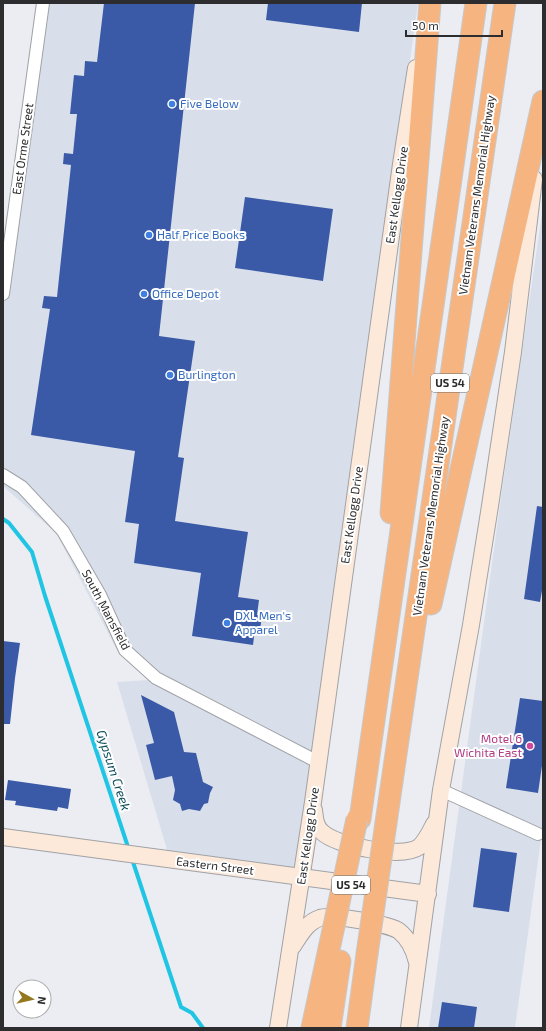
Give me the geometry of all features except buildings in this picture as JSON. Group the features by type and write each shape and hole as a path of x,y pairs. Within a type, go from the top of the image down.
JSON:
{"highway":[{"path":"376,701 430,3"},
{"name":"US 54","path":"330,1028 335,950 366,778 476,3"},
{"name":"Vietnam Veterans Memorial Highway","path":"358,1028 367,954 505,3"},
{"path":"396,762 543,101"},
{"path":"312,1028 335,950"}],"main road":[{"name":"East Kellogg Drive","path":"278,1028 313,802 400,172 427,3"},
{"path":"409,1028 441,790 471,625 539,181 543,114"},
{"path":"313,802 316,824 323,834 333,840 387,852 401,852 418,848 430,832 438,816"},
{"name":"Eastern Street","path":"3,837 428,894"},
{"path":"291,949 310,922 321,917 331,917 387,925 398,930 406,938 413,950 418,966"}],"street":[{"name":"East Orme Street","path":"3,294 43,3"},
{"name":"South Mansfield","path":"3,475 22,487 63,531 100,595 125,650 156,678 318,762"},
{"path":"441,790 538,834"}],"shaded area":[{"path":"41,3 418,3 295,879 171,863 117,682 148,680 118,652 56,533 3,486 3,297"},
{"path":"543,206 543,825 515,1028 429,1028 501,497"}],"waterway":[{"name":"Gypsum Creek","path":"3,519 9,523 32,552 45,596 129,850"},
{"name":"Gypsum Creek","path":"132,859 181,1007 192,1013 203,1028"}],"place":[{"name":"Five Below","path":"172,104"},
{"name":"Half Price Books","path":"149,235"},
{"name":"Office Depot","path":"144,294"},
{"name":"Burlington","path":"170,375"},
{"name":"DXL Men's Apparel","path":"227,623"},
{"name":"Motel 6 Wichita East","path":"530,746"}]}
